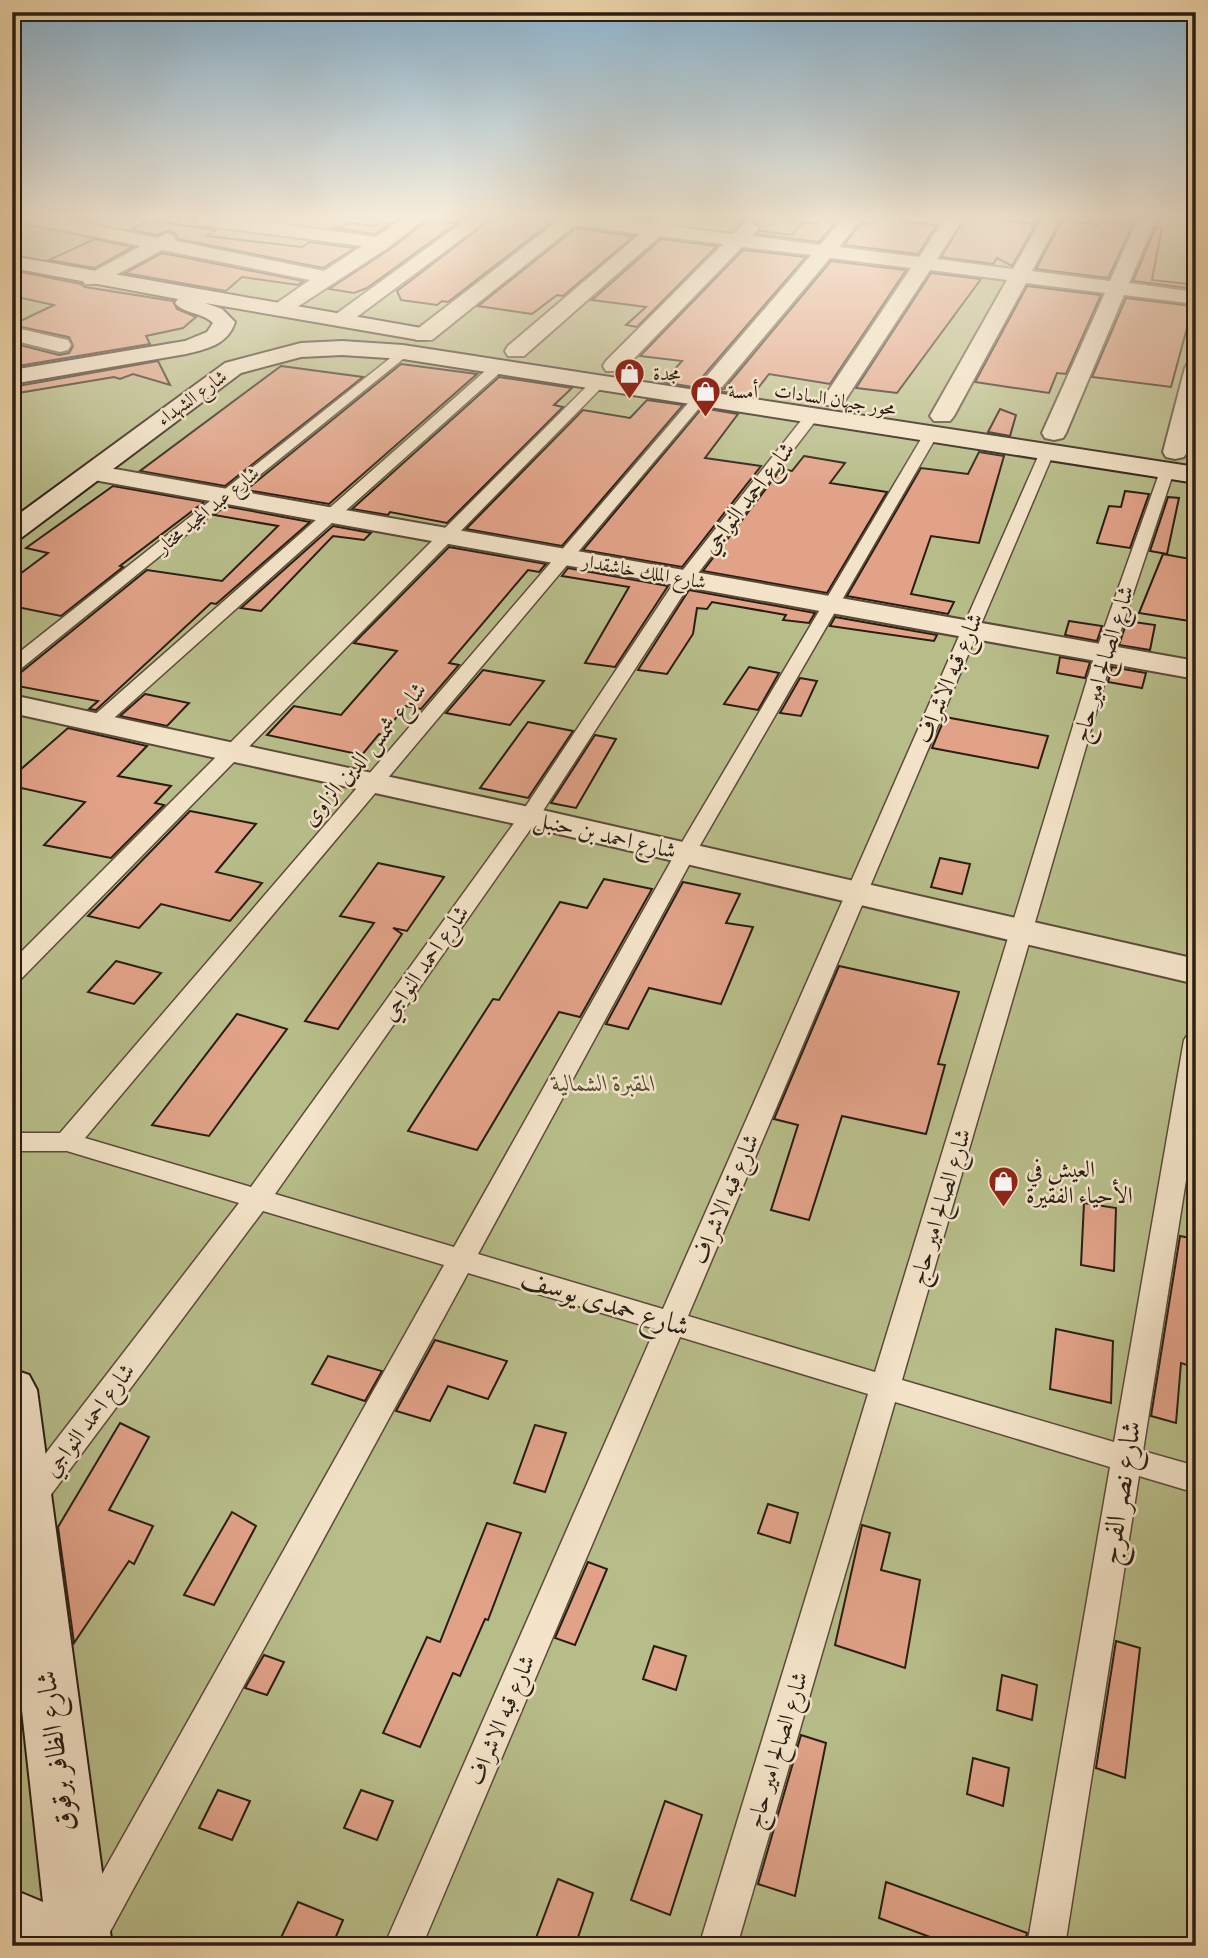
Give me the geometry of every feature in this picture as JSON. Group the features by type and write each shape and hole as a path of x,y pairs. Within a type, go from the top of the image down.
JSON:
{"street":[{"path":"12,377 186,347 216,336 224,327 221,318 203,308"},
{"name":"محور جيهان السادات","path":"277,308 343,318 516,351 606,374"},
{"path":"343,318 356,308"},
{"path":"425,335 457,308"},
{"path":"516,351 565,308"},
{"path":"606,374 671,308"},
{"name":"شارع شمس الدين الزاوى","path":"707,390 776,308"},
{"path":"834,400 893,308"},
{"path":"937,425 1000,308"},
{"name":"شارع قبه الاشراف","path":"1050,443 1108,308"},
{"path":"12,333 60,345"},
{"name":"شارع الشهداء","path":"12,532 221,374 247,363 281,354 321,349 403,352"},
{"name":"محور جيهان السادات","path":"403,352 498,367 606,374 707,390 834,400 937,425 1050,443 1179,459 1196,475"},
{"name":"شارع الصالح امير حاج","path":"1179,459 1196,368"},
{"name":"محور جيهان السادات","path":"707,390 812,416 937,425"},
{"path":"12,509 92,474"},
{"name":"شارع الملك خاشقدار","path":"92,474 1196,670"},
{"name":"شارع احمد بن حنبل","path":"12,704 529,817 1196,972"},
{"name":"شارع الظافر برقوق","path":"12,1391 19,1504 81,1946"},
{"path":"12,1921 72,1946"}],"lane":[{"name":"شارع عبد المجيد مختار","path":"12,667 403,352"},
{"path":"98,722 498,367"},
{"path":"12,975 606,374"},
{"name":"شارع شمس الدين الزاوى","path":"67,1142 707,390"},
{"name":"شارع احمد النواجي","path":"19,1504 257,1199 529,817 685,579 812,416"},
{"path":"81,1946 685,853 937,425"},
{"name":"شارع قبه الاشراف","path":"404,1946 1050,443"},
{"name":"شارع الصالح امير حاج","path":"718,1946 1104,654 1179,459"},
{"name":"شارع نصر الفرج","path":"1046,1946 1196,1040"},
{"name":"شارع حمدى يوسف","path":"12,1142 67,1142 1196,1480"}],"green space":[{"name":"المقبرة الشمالية","path":"12,308 1196,308 1196,1946 12,1946"}],"building":[{"path":"47,308 177,308 196,317 183,328 146,336 150,344 12,367 12,343 59,355 69,353 73,346 69,337 12,325"},
{"path":"494,308 539,308 532,314"},
{"path":"644,308 655,308 637,327 626,325"},
{"path":"686,308 762,308 704,375 701,383 704,389 663,382 682,361 640,356"},
{"path":"791,308 880,308 830,384 769,374 752,396 710,390 724,389"},
{"path":"908,308 959,308 897,393 856,388"},
{"path":"1015,308 1095,308 1066,374 1057,373 1049,393 975,382"},
{"path":"1122,308 1192,308 1171,387 1092,377"},
{"path":"158,361 170,385 133,374 120,379 114,377 12,394 12,387"},
{"path":"401,364 477,374 329,504 246,490"},
{"path":"281,366 363,377 225,486 140,471"},
{"path":"499,377 572,388 554,405 563,407 447,523 390,512 388,515 352,509"},
{"path":"647,400 683,405 562,546 466,529 583,410 630,418"},
{"path":"702,408 738,414 705,458 761,466 682,567 583,550"},
{"path":"1000,409 1016,415 1010,436 988,432"},
{"path":"979,452 1004,456 979,543 931,536 911,594 954,602 948,614 847,596 921,468 968,474"},
{"path":"804,456 845,463 830,483 887,492 827,593 703,571 781,469 792,471"},
{"path":"113,486 204,502 120,566 123,567 61,616 12,606 12,580 48,553 26,548"},
{"path":"1125,491 1149,494 1130,548 1097,543 1109,506 1121,507"},
{"path":"1168,497 1179,498 1167,554 1150,551"},
{"path":"225,506 310,522 216,604 211,603 96,710 89,709 98,701 12,685 12,675 20,673 147,570 222,581 278,526 214,515"},
{"path":"333,526 371,533 364,540 333,536 261,611 241,608"},
{"path":"449,547 546,564 539,572 528,570 449,663 459,665 421,709 405,706 383,735 379,734 362,755 267,735 294,706 341,715 397,651 354,643"},
{"path":"1163,554 1196,560 1196,622 1139,613"},
{"path":"568,568 668,586 615,667 585,663 629,587 562,576"},
{"path":"689,590 815,613 809,623 783,620 786,615 712,602 707,609 697,608 693,634 667,674 638,670"},
{"path":"835,617 937,635 934,641 830,626"},
{"path":"1069,621 1102,626 1097,641 1065,635"},
{"path":"1127,621 1155,625 1150,650 1119,645"},
{"path":"1060,657 1090,662 1085,678 1057,673"},
{"path":"749,667 779,673 758,710 724,704"},
{"path":"1112,667 1146,673 1142,688 1108,682"},
{"path":"483,670 544,681 510,725 446,713"},
{"path":"800,678 817,681 801,716 780,713"},
{"path":"145,694 189,703 167,726 120,716"},
{"path":"945,717 1048,736 1038,768 932,748"},
{"path":"528,722 573,731 528,798 480,788"},
{"path":"68,728 147,746 118,776 171,786 155,803 164,805 111,858 44,845 85,802 12,786 12,777"},
{"path":"595,735 616,739 576,808 551,803"},
{"path":"190,811 256,824 216,872 262,883 230,921 161,904 139,928 88,916"},
{"path":"940,858 970,864 962,894 931,887"},
{"path":"378,863 444,877 407,931 393,928 402,934 338,1029 305,1021 374,923 340,916"},
{"path":"604,879 652,889 580,1017 559,1012 477,1150 408,1131 493,999 499,1000 560,902 587,908"},
{"path":"683,882 740,894 726,923 753,927 721,1004 649,988 628,1029 606,1024"},
{"path":"116,961 161,973 134,1004 88,992"},
{"path":"839,966 959,992 938,1064 945,1065 926,1134 842,1116 809,1220 771,1210 798,1125 774,1119"},
{"path":"237,1014 287,1029 209,1136 152,1125"},
{"path":"1084,1203 1116,1208 1114,1271 1081,1265"},
{"path":"1180,1236 1196,1239 1196,1286 1193,1285 1187,1365 1181,1363 1176,1423 1151,1416"},
{"path":"1056,1329 1113,1341 1111,1403 1050,1389"},
{"path":"435,1340 507,1361 488,1399 448,1386 430,1421 396,1411"},
{"path":"328,1356 382,1371 365,1401 312,1384"},
{"path":"120,1423 149,1437 109,1510 153,1526 134,1564 129,1561 74,1643 58,1527"},
{"path":"535,1425 566,1433 545,1492 514,1483"},
{"path":"768,1504 798,1513 790,1543 758,1533"},
{"path":"232,1512 256,1526 214,1605 184,1595"},
{"path":"487,1523 521,1533 488,1620 485,1619 460,1676 453,1673 420,1747 383,1733 427,1637 440,1642"},
{"path":"862,1525 890,1533 881,1570 920,1580 905,1668 835,1645"},
{"path":"588,1562 607,1569 575,1645 555,1638"},
{"path":"1116,1641 1140,1648 1125,1778 1096,1768"},
{"path":"654,1646 686,1656 676,1690 643,1679"},
{"path":"264,1655 284,1662 267,1695 245,1688"},
{"path":"1002,1675 1037,1685 1032,1720 997,1710"},
{"path":"801,1735 826,1743 795,1896 758,1884"},
{"path":"973,1758 1009,1768 1003,1806 967,1794"},
{"path":"218,1790 250,1801 232,1840 199,1828"},
{"path":"361,1790 393,1801 377,1840 344,1828"},
{"path":"665,1801 702,1815 670,1915 631,1900"},
{"path":"558,1879 593,1893 575,1946 533,1946"},
{"path":"886,1882 1027,1933 1024,1946 954,1946 879,1918"},
{"path":"298,1902 343,1920 332,1946 277,1946"}],"place":[{"name":"مجدة","path":"630,401"},
{"name":"أمسة","path":"705,419"},
{"name":"العيش في الأحياء الفقيرة","path":"1003,1209"}]}
